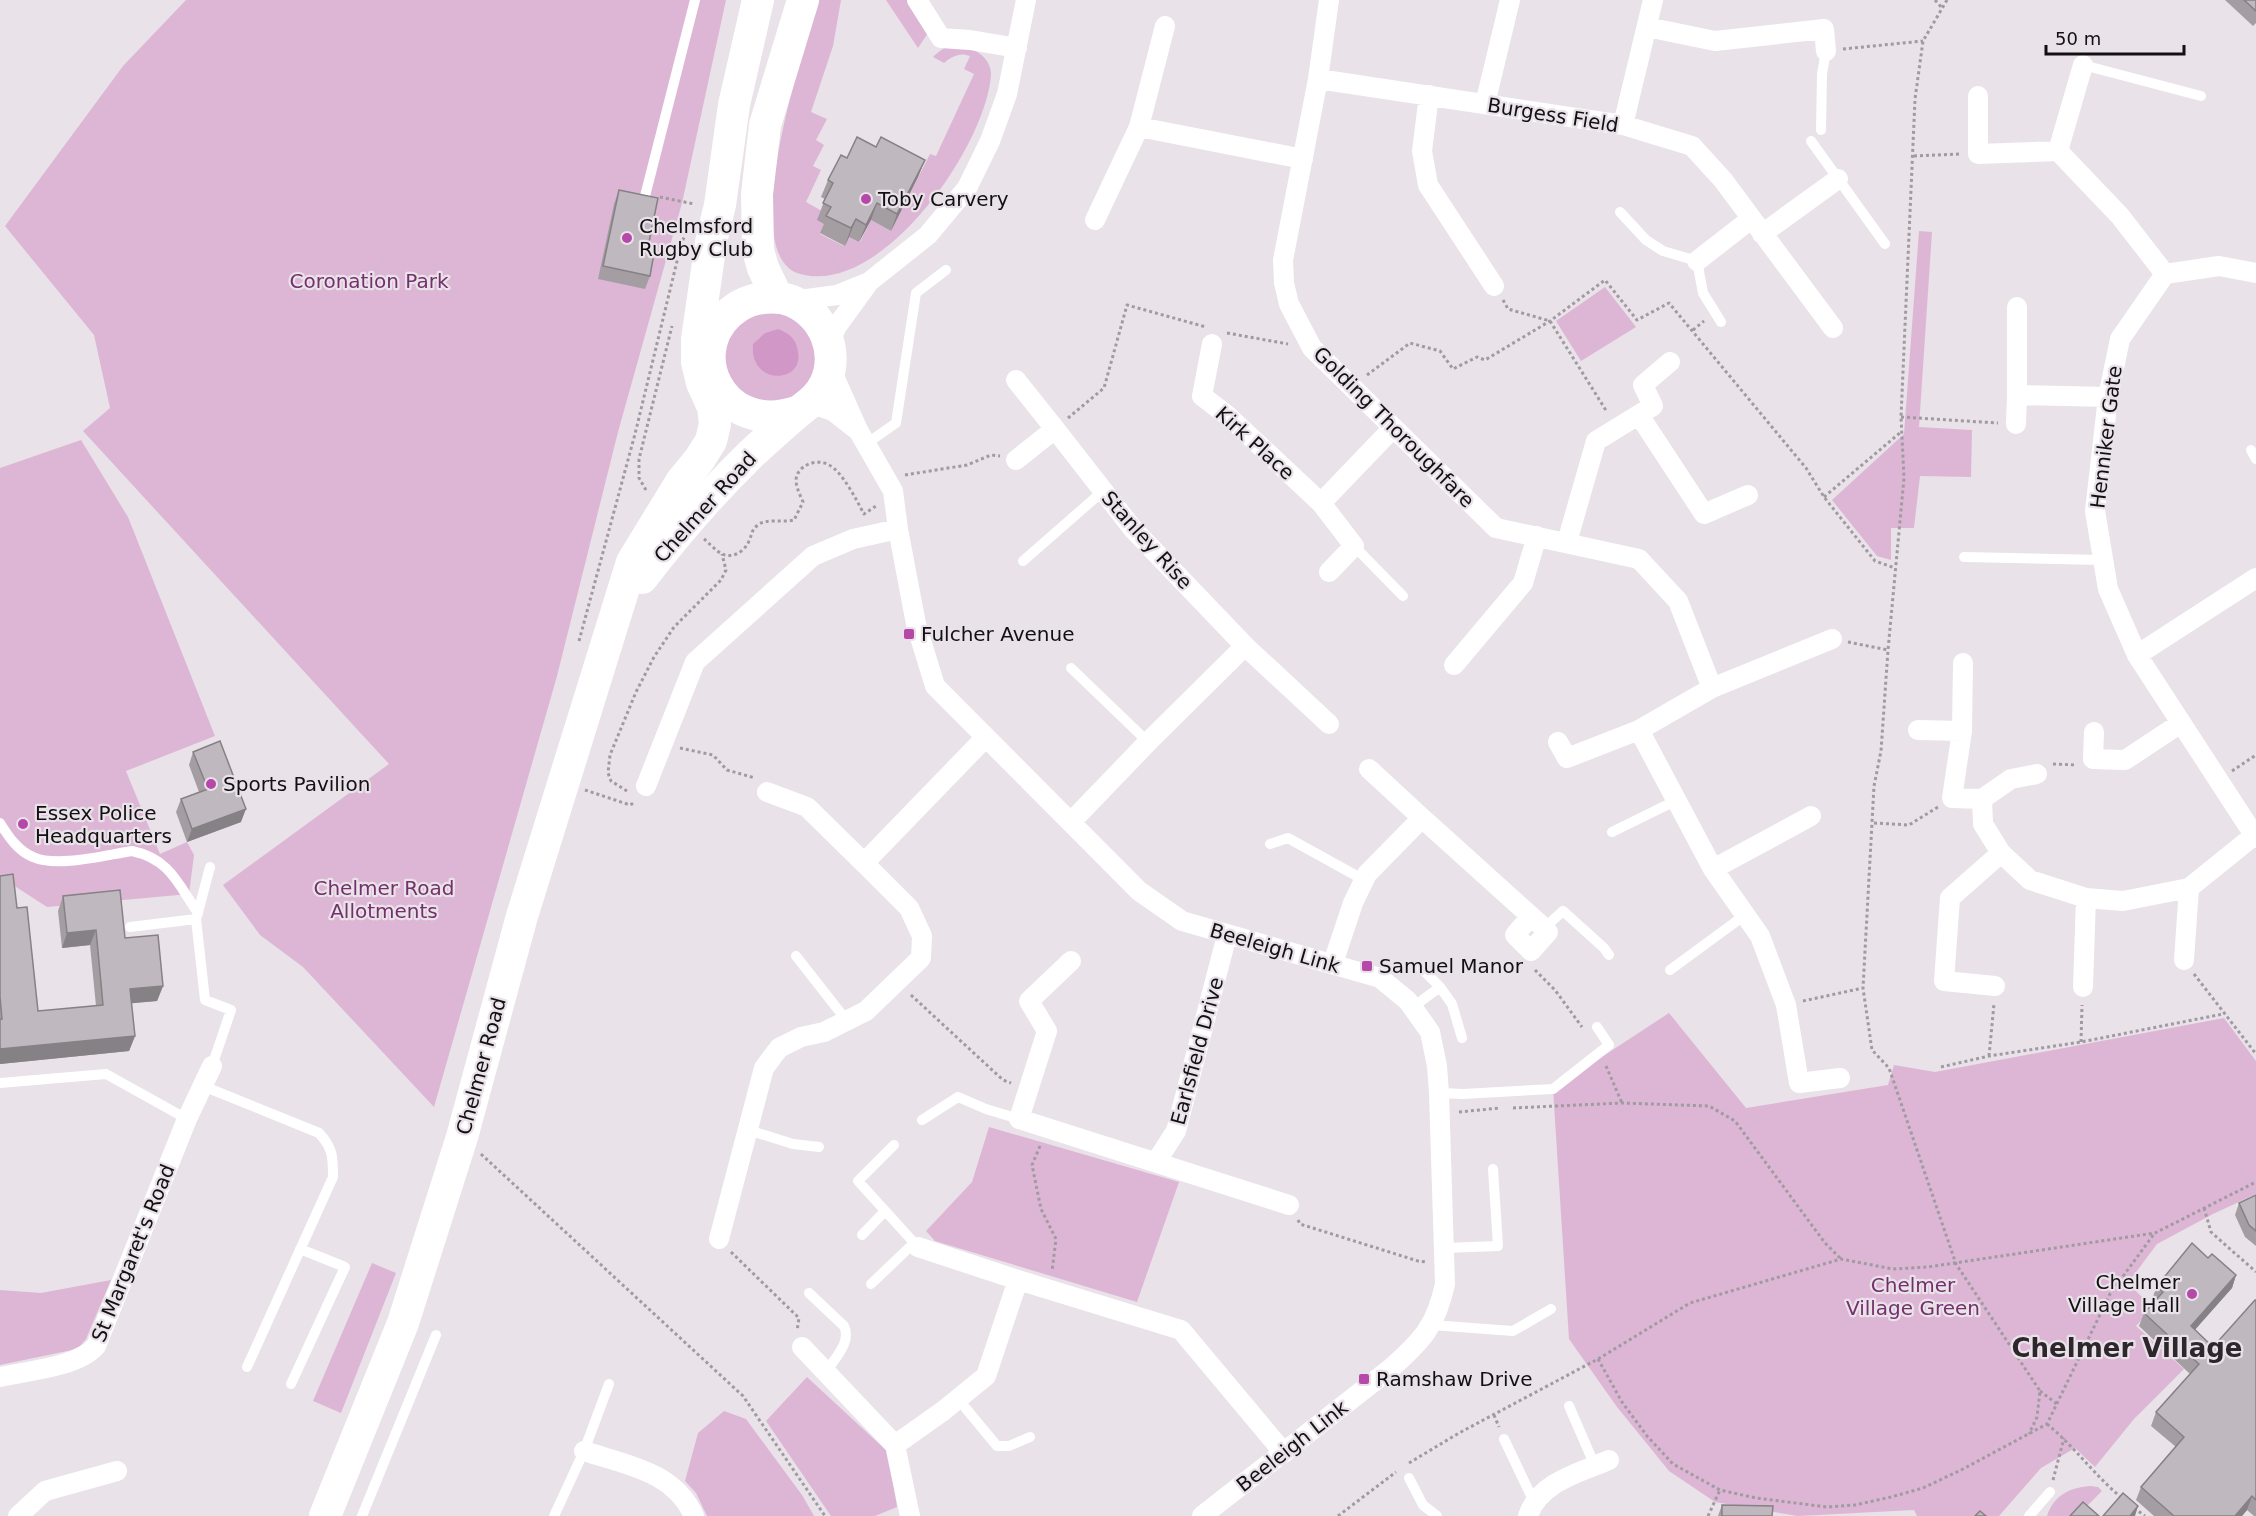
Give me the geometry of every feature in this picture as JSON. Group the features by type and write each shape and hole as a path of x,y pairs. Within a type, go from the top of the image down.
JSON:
{"main road":[{"name":"Chelmer Road","path":"328,1515 403,1323 462,1137 522,916 567,766 632,562 681,482 711,441 715,424 713,407 702,383 697,362 697,339 711,242 707,205 735,105 758,0"},
{"path":"803,0 765,125 757,194 758,250 763,268 785,299 809,311 821,325 830,355"},
{"name":"Chelmer Road","path":"652,530 691,491 724,452 731,433 733,415 712,372 711,347 722,244 707,205"},
{"path":"711,347 716,331 726,317 740,306 756,300 785,299"},
{"name":"Chelmer Road","path":"618,609 699,508 749,457 815,399 825,384 830,355"},
{"path":"722,394 734,406 749,414 766,418 783,417 804,407"}],"street":[{"path":"916,0 941,38 970,40 1017,48"},
{"path":"830,355 837,326 869,282 928,235 967,188 990,141 1006,94 1026,0"},
{"name":"Golding Thoroughfare","path":"1329,0 1318,79 1283,260 1284,284 1289,304 1312,348 1496,528 1639,559 1678,601 1712,688"},
{"path":"1485,104 1510,0"},
{"path":"1623,125 1653,0"},
{"path":"1095,220 1140,127 1165,26"},
{"path":"1647,27 1715,41 1824,29 1826,51"},
{"path":"2058,151 2083,65"},
{"name":"Burgess Field","path":"1318,79 1623,125 1692,146 1723,180 1833,328"},
{"path":"1429,95 1422,151 1428,185 1494,286"},
{"path":"1978,96 1978,153 2058,151 2120,216 2165,274 2219,266 2256,273"},
{"path":"1140,127 1303,159"},
{"path":"1697,261 1838,178"},
{"name":"Henniker Gate","path":"2165,274 2120,339 2108,397 2095,512 2108,589 2137,655 2255,836"},
{"path":"785,299 837,295 869,282"},
{"path":"2016,424 2017,307"},
{"name":"Kirk Place","path":"1215,335 1202,396 1228,416 1321,502 1354,546"},
{"name":"Beeleigh Link","path":"830,355 862,437 893,491 916,624 935,686 1140,891 1182,921 1380,978 1408,1001 1430,1032 1437,1066 1440,1114 1445,1284 1441,1306 1432,1325 1414,1348 1202,1516"},
{"path":"1567,542 1596,441 1653,406 1643,385 1670,362"},
{"name":"Stanley Rise","path":"1016,380 1133,529 1245,646 1329,724"},
{"path":"2017,395 2108,397"},
{"name":"Beeleigh Link","path":"804,407 832,411 862,437"},
{"path":"1639,415 1704,514 1748,495"},
{"path":"1321,502 1393,428"},
{"path":"1016,460 1055,429"},
{"path":"642,791 695,662 813,556 853,539 898,529"},
{"path":"1454,664 1523,583 1537,536"},
{"path":"1329,572 1354,546"},
{"path":"2137,655 2256,578"},
{"path":"1558,742 1567,758 1639,730 1712,688 1832,639"},
{"path":"1072,821 1245,646"},
{"path":"1963,663 1962,732 1952,798 1982,799 2011,779 2037,774"},
{"path":"2094,732 2093,759 2125,760 2181,723"},
{"path":"1639,730 1713,869 1760,936 1786,1005 1798,1083 1840,1078"},
{"path":"1918,730 1962,732"},
{"path":"864,863 985,738"},
{"path":"1369,769 1537,922 1515,935 1531,951"},
{"path":"719,1239 764,1068 778,1048 801,1037 824,1032 866,1011 921,958 922,936 909,908 807,807 767,792"},
{"path":"1982,799 1983,824 2001,853 2030,880 2086,898 2123,901 2189,888 2255,836"},
{"path":"1713,869 1811,816"},
{"path":"1333,963 1353,903 1367,874 1422,818"},
{"path":"1995,986 1944,981 1950,897 2001,853"},
{"path":"2184,960 2189,888"},
{"path":"2083,987 2086,898"},
{"name":"Earlsfield Drive","path":"1156,1162 1176,1131 1227,935"},
{"path":"1071,961 1029,1001 1047,1031 1019,1119 1289,1204"},
{"name":"St Margaret's Road","path":"0,1377 76,1360 88,1355 96,1346 187,1119 212,1066"},
{"path":"916,1245 1018,1280 1181,1330 1284,1453"},
{"path":"895,1445 986,1376 1018,1280"},
{"path":"802,1347 895,1445 910,1516"},
{"path":"584,1450 654,1474 669,1482 680,1493 694,1516"},
{"path":"1531,1509 1550,1485 1602,1463"},
{"path":"18,1516 45,1491 117,1471"}],"lane":[{"path":"645,197 695,0"},
{"path":"1821,130 1822,74 1826,51"},
{"path":"2083,65 2200,96"},
{"path":"1811,141 1885,244"},
{"path":"1620,212 1646,240 1663,251 1697,261 1703,293 1721,322"},
{"path":"862,437 896,423 916,293 946,270"},
{"path":"1023,561 1102,491"},
{"path":"1354,546 1403,596"},
{"path":"1964,557 2103,560"},
{"path":"1071,668 1148,742"},
{"path":"1612,832 1677,800"},
{"path":"0,823 9,839 33,857 49,861 132,851 145,854 174,875 197,916"},
{"path":"1270,844 1288,838 1364,880"},
{"path":"210,867 197,916 205,1000 231,1010 212,1066"},
{"path":"1537,922 1563,911 1605,948 1609,955"},
{"path":"1670,970 1745,915"},
{"path":"130,927 197,916"},
{"path":"796,956 847,1021"},
{"path":"1420,967 1440,987 1452,1004 1462,1038"},
{"path":"1413,1007 1440,987"},
{"path":"1439,1093 1464,1094 1553,1089 1609,1045 1597,1027"},
{"path":"0,1083 106,1074 187,1119"},
{"path":"203,1086 319,1133 330,1144 333,1160 333,1177 247,1367"},
{"path":"922,1120 958,1097 1019,1119"},
{"path":"748,1130 793,1144 819,1148"},
{"path":"871,1284 916,1245 858,1181 894,1145"},
{"path":"1444,1256 1498,1246 1493,1169"},
{"path":"862,1235 885,1211"},
{"path":"291,1384 345,1267 300,1249"},
{"path":"809,1293 844,1326 847,1332 846,1340 826,1371"},
{"path":"1432,1325 1513,1331 1551,1310"},
{"path":"362,1516 436,1335"},
{"path":"554,1516 584,1450 609,1384"},
{"path":"958,1399 997,1446 1009,1446 1030,1437"},
{"path":"1569,1406 1602,1463"},
{"path":"1504,1439 1531,1509"},
{"path":"1409,1478 1423,1505 1437,1516"},
{"path":"2030,1516 2050,1492"}],"path":[{"path":"1935,0 1942,9"},
{"path":"1947,0 1923,41 1916,99 1901,417 1904,478 1881,751 1874,786 1874,824 1863,988 1872,1050 1889,1068 1956,1264 2040,1391 2057,1404"},
{"path":"1826,51 1923,41"},
{"path":"1913,156 1978,153"},
{"path":"645,197 707,205"},
{"path":"1351,387 1410,343 1440,351 1453,369 1476,357 1485,360 1550,321 1605,280 1637,320 1670,303 1806,468 1824,497 1875,561 1895,568"},
{"path":"1494,286 1508,309 1550,321 1617,428"},
{"path":"1055,429 1104,388 1127,305 1215,335 1312,348"},
{"path":"644,488 639,478 639,459 674,320"},
{"path":"1901,417 2016,424"},
{"path":"1824,497 1901,432"},
{"path":"899,483 905,475 968,465 991,455 1016,460"},
{"path":"716,549 722,554 734,555 742,551 749,542 751,532 759,523 770,521 783,523 794,520 803,502 797,488 796,477 801,468 812,463 829,465 838,473 864,514"},
{"path":"567,766 576,769 577,786 630,805 635,803 642,791 612,782 608,773 610,755 636,692 654,657 674,627 721,580 726,570 722,554"},
{"path":"1832,639 1888,650"},
{"path":"663,744 713,755 727,770 759,779 767,792"},
{"path":"2218,780 2256,755"},
{"path":"2037,774 2045,763 2086,766 2093,759"},
{"path":"1874,824 1909,825 1952,798"},
{"path":"1531,951 1534,969 1556,990 1599,1052 1622,1103"},
{"path":"2184,960 2223,1014 2256,1054"},
{"path":"897,981 1002,1080 1028,1091"},
{"path":"1989,1056 1995,986"},
{"path":"2081,1042 2083,987"},
{"path":"1786,1005 1863,988"},
{"path":"1941,1067 1989,1056 2081,1042 2223,1014"},
{"path":"1440,1114 1503,1108 1622,1103 1709,1106 1735,1121 1825,1244 1841,1258"},
{"path":"1046,1128 1032,1165 1041,1209 1056,1239 1052,1273 1054,1291"},
{"path":"462,1137 743,1396 825,1516"},
{"path":"1338,1516 1403,1466 1598,1359 1690,1303 1841,1258 1893,1269 1956,1264 2155,1233 2256,1182"},
{"path":"1289,1204 1300,1224 1418,1261 1444,1256"},
{"path":"2204,1208 2211,1232 2256,1272"},
{"path":"1598,1359 1622,1402 1647,1436 1673,1464 1720,1490 1756,1498 1827,1507 1891,1497 1923,1488 2047,1424 2109,1294 2155,1233"},
{"path":"719,1239 799,1318 797,1334 802,1347"},
{"path":"2029,1434 2037,1417 2040,1391"},
{"path":"2047,1424 2092,1467 2102,1481 2145,1516"},
{"path":"2050,1492 2064,1438"},
{"path":"1708,1516 1720,1490"}],"green space":[{"name":"Coronation Park","path":"186,0 726,0 682,203 618,432 557,676 434,1107 303,967 260,935 223,885 389,764 83,431 110,408 94,335 5,226 123,66"},
{"path":"819,0 841,0 833,46 811,112 827,119 816,140 824,145 813,166 821,170 806,202 822,211 825,224 820,234 844,246 849,237 860,242 871,220 891,231 930,154 936,156 974,74 964,69 970,56 956,55 944,63 933,57 946,47 959,46 972,49 988,62 991,75 985,105 971,139 950,175 924,210 895,240 864,263 832,275 800,274 781,259 773,230 773,191 789,101"},
{"path":"886,0 909,0 930,30 918,48"},
{"path":"1919,231 1932,232 1919,427 1972,430 1971,477 1920,476 1914,528 1891,528 1891,560 1877,556 1832,500 1904,434"},
{"path":"1605,287 1636,327 1581,361 1556,321"},
{"path":"770,311 788,314 803,324 813,339 816,357 813,375 803,390 788,400 770,403 752,400 737,390 727,375 724,357 727,339 737,324 752,314"},
{"path":"81,440 128,517 215,736 126,771 160,854 187,842 194,855 189,894 47,907 13,885 0,886 0,468"},
{"name":"Chelmer Village Green","path":"1669,1013 1746,1108 1888,1085 1894,1065 1935,1072 2224,1018 2256,1061 2256,1194 2157,1244 2128,1283 2153,1308 2136,1326 2184,1369 2134,1419 2095,1467 2075,1448 2041,1468 1999,1516 1917,1516 1914,1510 1798,1516 1715,1502 1669,1471 1617,1407 1569,1339 1553,1089"},
{"path":"989,1127 1179,1182 1137,1302 935,1241 926,1231 972,1182"},
{"path":"372,1263 396,1273 341,1413 313,1401"},
{"path":"111,1280 86,1339 80,1346 72,1350 0,1365 0,1290 41,1293"},
{"path":"807,1377 888,1452 897,1507 875,1516 831,1516 766,1421"},
{"path":"724,1411 746,1419 802,1495 814,1516 707,1516 696,1493 685,1481 698,1433"},
{"path":"2090,1486 2098,1487 2102,1491 2077,1516 2047,1516 2054,1503 2063,1494"}],"shaded area":[{"path":"778,329 794,340 798,352 798,363 785,375 776,376 759,367 754,358 753,344 765,333"}],"building":[{"path":"2244,0 2256,0 2256,11"},
{"name":"Toby Carvery","path":"857,137 876,147 881,137 925,160 897,214 877,203 866,225 856,219 851,228 826,216 831,207 823,203 833,183 828,180 841,155 847,158"},
{"name":"Chelmsford Rugby Club","path":"619,190 658,198 647,252 654,253 650,276 603,266"},
{"name":"Sports Pavilion","path":"220,741 246,809 192,829 181,799 208,789 193,752"},
{"path":"13,874 17,908 27,907 38,1011 103,1005 96,930 67,933 63,896 120,890 125,938 158,935 163,986 130,989 135,1036 0,1049 0,1019 2,1019 0,876"},
{"path":"2256,1195 2256,1231 2249,1225 2239,1203"},
{"path":"2192,1243 2208,1258 2212,1254 2236,1275 2191,1326 2213,1347 2256,1300 2256,1500 2252,1496 2235,1516 2174,1516 2141,1487 2184,1437 2156,1412 2199,1364 2144,1313 2163,1292 2157,1286"},
{"path":"2123,1493 2138,1506 2130,1516 2103,1516"},
{"path":"2083,1502 2099,1516 2070,1516"},
{"path":"1722,1505 1773,1506 1772,1516 1722,1516"},
{"path":"1980,1511 1986,1516 1975,1516"}],"place":[{"name":"Toby Carvery","path":"866,199"},
{"name":"Chelmsford Rugby Club","path":"627,238"},
{"name":"Fulcher Avenue","path":"909,634"},
{"name":"Sports Pavilion","path":"211,784"},
{"name":"Essex Police Headquarters","path":"23,824"},
{"name":"Samuel Manor","path":"1367,966"},
{"name":"Chelmer Village Hall","path":"2192,1294"},
{"name":"Ramshaw Drive","path":"1364,1379"}],"district":[{"name":"Chelmer Village","path":"2127,1348"}],"park label":[{"name":"Chelmer Road Allotments","path":"384,900"}]}
